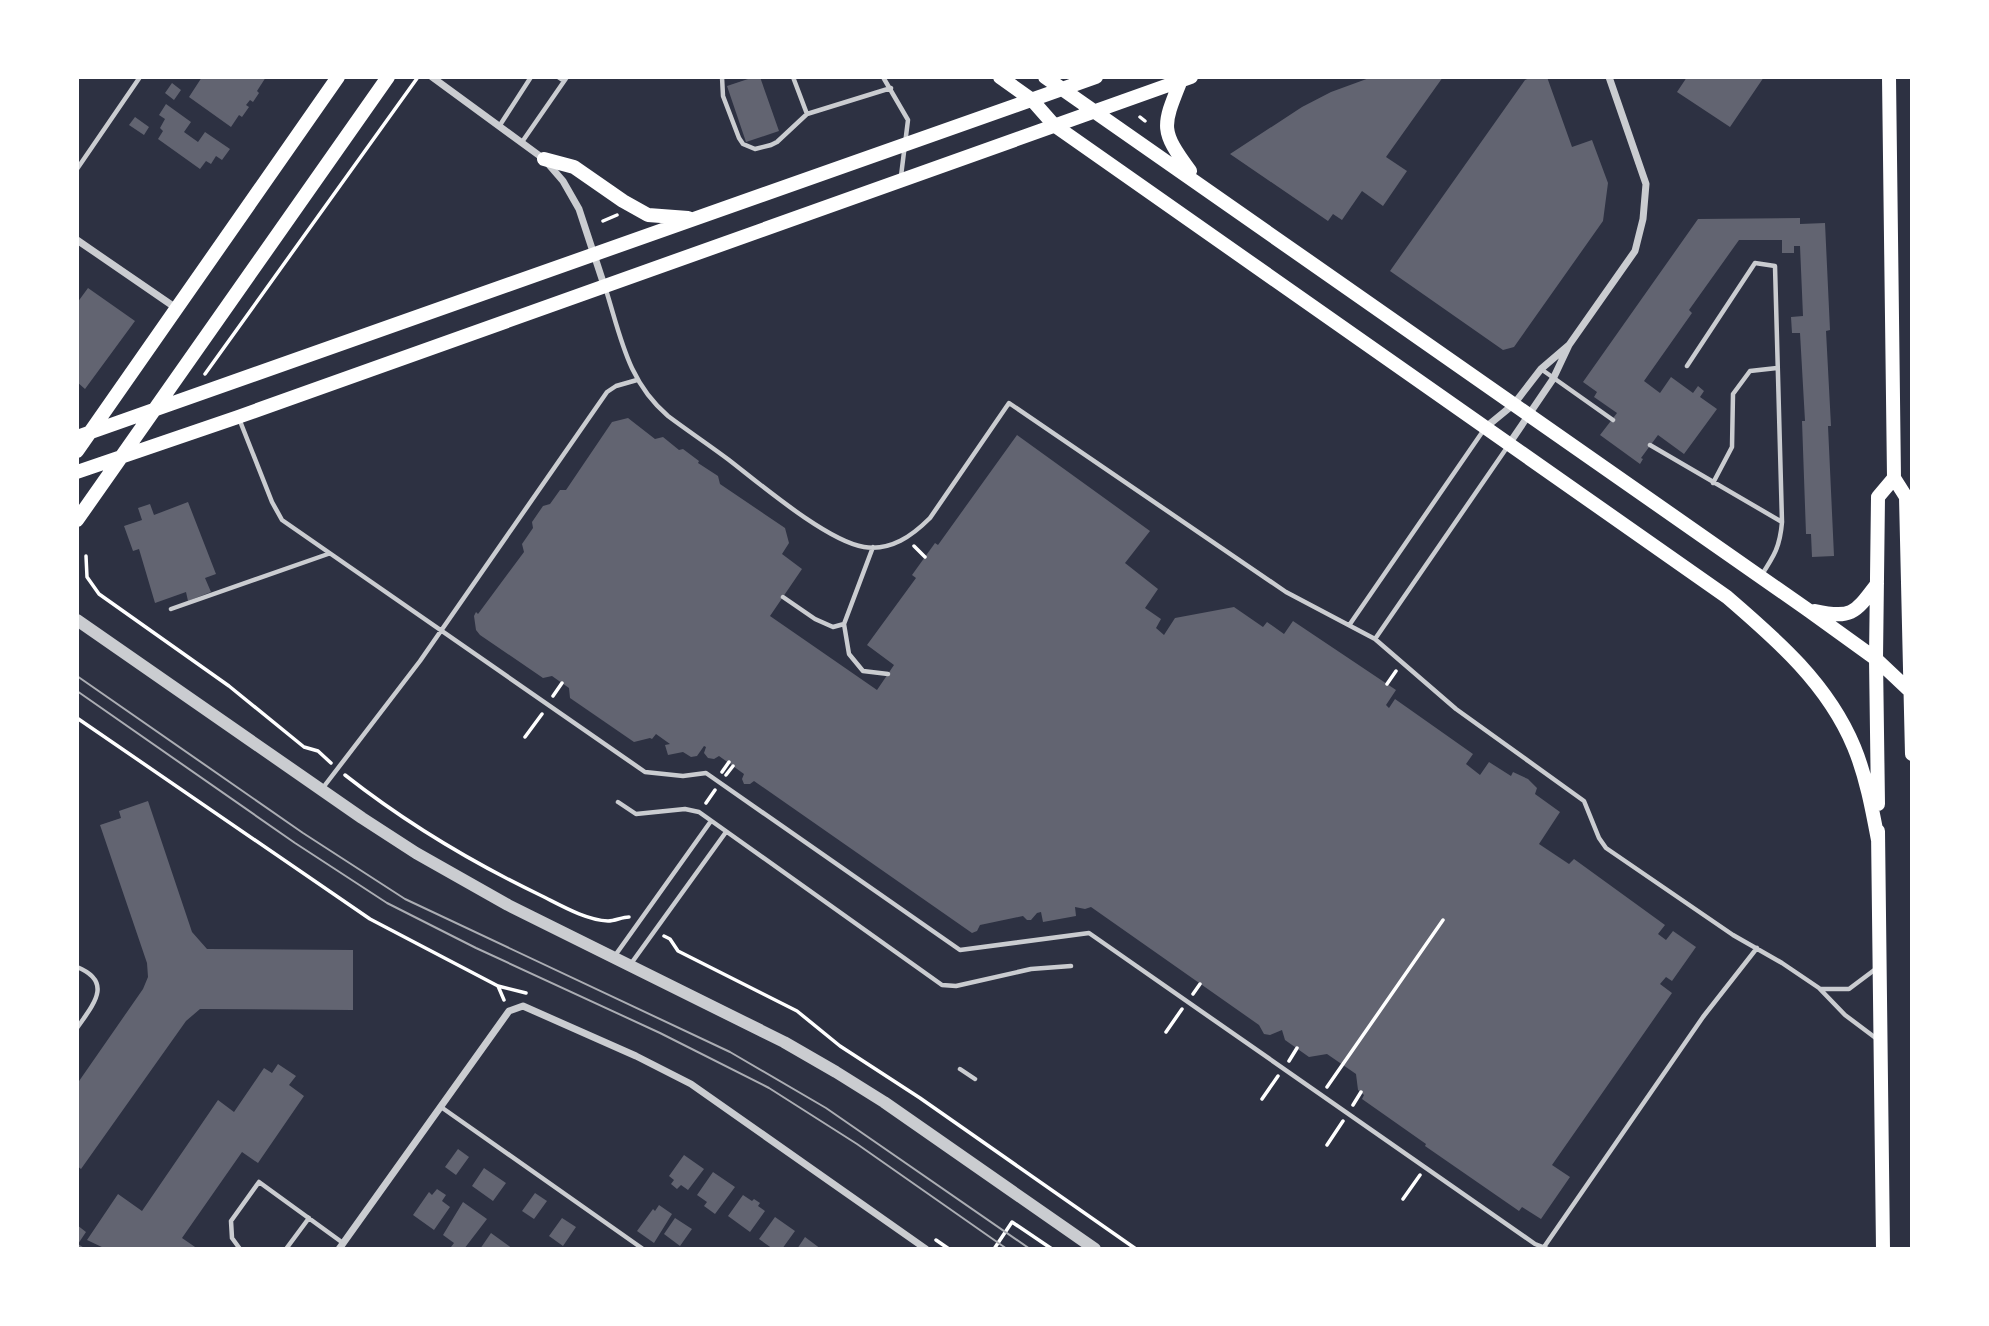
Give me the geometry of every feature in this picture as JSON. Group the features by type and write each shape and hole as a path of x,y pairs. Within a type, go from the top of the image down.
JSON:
{"main road":[{"path":"77,451 84,434 338,77"},
{"path":"77,520 388,77"},
{"path":"1000,77 1032,100 1054,125 1727,597 1770,634 1815,681 1843,725 1868,787 1878,840"},
{"path":"1045,77 1808,610 1876,659 1911,692"},
{"path":"84,434 1096,77"},
{"path":"1889,77 1894,478 1906,497 1912,754"},
{"path":"77,471 1186,79"},
{"path":"1186,79 1166,120 1167,134 1197,181"},
{"path":"544,159 574,167 648,215 696,218"},
{"path":"1882,1249 1876,659 1878,497 1894,478"},
{"path":"1808,610 1839,616 1862,603 1877,584"}],"street":[{"path":"432,77 544,159 564,181 579,209 604,285"},
{"path":"1509,444 1553,379 1569,345 1635,251 1643,219 1646,184 1609,77"},
{"path":"77,240 176,308"},
{"path":"1486,427 1514,404 1541,369 1569,345"},
{"path":"77,620 362,818 462,881 784,1042 836,1072 884,1102 1095,1249"},
{"path":"351,1249 341,1246 509,1011 518,1006 528,1007 691,1084 926,1249"}],"lane":[{"path":"499,126 531,77"},
{"path":"521,142 565,79 558,77"},
{"path":"722,77 723,96 739,138 748,147 763,148 777,142 807,114 891,88"},
{"path":"793,77 807,114"},
{"path":"883,77 908,120 901,180"},
{"path":"77,169 137,78"},
{"path":"1687,366 1755,263 1775,266 1782,522 1777,551 1760,576"},
{"path":"604,285 637,380 650,400 769,491 843,541 873,547 897,543 914,534 930,518 1009,403 1253,571 1286,592 1375,639 1456,709 1584,801 1599,838 1606,848 1733,935 1819,989 1845,1015 1880,1042"},
{"path":"1713,483 1732,447 1733,394 1750,371 1777,368"},
{"path":"1541,369 1613,420"},
{"path":"322,790 420,661 607,392 616,386 637,380"},
{"path":"238,416 276,512 293,529 645,772 682,776 706,774 960,950 1089,933 1535,1244 1546,1248 1696,1027 1757,948"},
{"path":"1350,625 1486,427"},
{"path":"1375,639 1509,444"},
{"path":"1650,445 1782,522"},
{"path":"873,547 844,624 849,654 863,671 888,674"},
{"path":"171,609 329,553"},
{"path":"783,597 833,627 844,624"},
{"path":"618,802 636,814 685,809 699,812 942,985 956,986 1031,969 1071,965"},
{"path":"613,958 711,821"},
{"path":"629,966 726,832"},
{"path":"1819,989 1849,989 1880,965"},
{"path":"77,967 91,973 98,986 97,1000 77,1028"},
{"path":"960,1069 975,1079"},
{"path":"440,1106 643,1249"},
{"path":"240,1249 232,1238 231,1221 259,1182 309,1218 341,1246"},
{"path":"286,1249 309,1218"}],"path":[{"path":"205,374 418,77"},
{"path":"1140,117 1145,121"},
{"path":"603,221 624,213"},
{"path":"609,218 613,225"},
{"path":"907,538 925,557"},
{"path":"86,556 87,577 99,594 229,686 304,747 318,751 337,769 432,837 520,886 563,906 597,919 610,921 627,916 639,922"},
{"path":"526,737 539,717"},
{"path":"77,718 370,919 498,986 533,995"},
{"path":"1322,1094 1443,919"},
{"path":"654,931 670,939 678,951 797,1011 840,1046 932,1106 1136,1249"},
{"path":"1166,1032 1182,1009"},
{"path":"1262,1099 1278,1076"},
{"path":"1326,1145 1342,1121"},
{"path":"1404,1199 1420,1175"},
{"path":"994,1249 1012,1222 1052,1249"},
{"path":"929,1235 949,1249"}],"building":[{"path":"202,77 266,77 253,102 250,100 242,117 239,115 231,127 189,97"},
{"path":"760,77 779,131 746,142 727,86"},
{"path":"1372,77 1443,77 1386,157 1407,171 1383,206 1362,191 1342,220 1333,214 1328,221 1230,154 1302,107 1331,92"},
{"path":"1547,77 1572,147 1592,140 1608,183 1603,221 1514,347 1503,350 1390,271 1525,80"},
{"path":"1687,77 1764,77 1730,127 1677,92"},
{"path":"172,83 181,90 174,100 165,93"},
{"path":"166,104 191,122 184,132 198,142 205,132 230,149 222,160 216,156 211,164 206,161 200,169 158,139 165,119 159,115"},
{"path":"135,117 149,127 144,135 129,125"},
{"path":"1800,218 1800,224 1825,223 1830,330 1826,331 1831,426 1828,426 1834,556 1812,557 1811,534 1806,534 1802,421 1805,421 1800,333 1792,333 1791,317 1803,316 1800,246 1794,246 1794,253 1782,253 1782,240 1739,240 1689,310 1692,313 1644,381 1660,393 1671,377 1693,393 1698,386 1704,391 1700,397 1717,409 1684,454 1658,435 1641,458 1643,459 1640,464 1600,435 1617,413 1594,397 1597,392 1583,382 1698,219"},
{"path":"88,288 135,321 85,389 77,382 77,303"},
{"path":"628,418 655,439 663,437 679,450 683,449 718,476 720,484 785,528 789,543 782,554 802,569 770,616 877,690 894,665 867,645 916,578 912,575 935,543 938,545 1017,435 1150,531 1125,563 1158,589 1145,608 1161,619 1156,628 1164,635 1175,618 1234,607 1263,627 1267,622 1284,634 1293,621 1396,690 1386,705 1389,708 1395,699 1473,754 1466,764 1480,775 1489,762 1511,776 1513,772 1528,779 1537,788 1535,794 1560,812 1539,844 1569,864 1574,859 1665,925 1658,934 1666,940 1673,931 1696,947 1672,981 1666,977 1660,984 1672,993 1552,1165 1570,1177 1541,1219 1522,1207 1519,1211 1362,1099 1364,1095 1358,1090 1356,1074 1327,1054 1309,1057 1285,1040 1282,1030 1270,1035 1264,1034 1259,1025 1091,907 1075,907 1076,916 1043,922 1041,912 1031,920 1023,916 980,925 977,931 972,933 754,781 744,784 744,774 719,756 708,758 704,753 706,747 704,746 697,756 691,757 683,752 668,755 665,745 670,744 656,734 652,739 634,742 570,698 569,688 552,676 543,678 480,635 476,630 474,616 524,552 522,544 533,528 532,522 543,506 550,504 560,490 566,490 612,422"},
{"path":"188,502 216,574 205,578 211,592 188,601 186,592 155,603 139,549 133,551 124,526 142,520 138,508 150,504 154,515"},
{"path":"148,801 192,932 207,949 353,950 353,1010 200,1009 186,1021 81,1169 77,1166 77,1084 143,989 148,977 147,963 100,825 121,818 119,811"},
{"path":"278,1064 296,1076 289,1085 304,1096 258,1163 242,1152 182,1238 198,1249 106,1249 87,1240 118,1194 142,1211 218,1100 234,1112 264,1068 272,1073"},
{"path":"458,1149 469,1157 456,1175 445,1167"},
{"path":"684,1155 704,1169 688,1190 681,1185 677,1189 671,1184 674,1180 669,1176"},
{"path":"484,1168 506,1183 493,1201 472,1186"},
{"path":"713,1172 735,1187 715,1214 704,1206 707,1202 697,1195"},
{"path":"437,1189 446,1195 442,1201 450,1207 434,1230 413,1215 429,1192 432,1195"},
{"path":"535,1193 547,1201 534,1219 522,1211"},
{"path":"743,1195 760,1203 758,1206 765,1211 750,1232 728,1216"},
{"path":"463,1202 487,1219 464,1249 454,1249 451,1247 454,1243 443,1235"},
{"path":"659,1205 672,1214 654,1243 637,1231"},
{"path":"775,1217 795,1231 782,1249 773,1249 759,1239"},
{"path":"562,1218 576,1227 563,1246 549,1236"},
{"path":"675,1218 692,1229 680,1246 664,1234"},
{"path":"77,1225 86,1232 78,1244 86,1249 77,1249"},
{"path":"491,1233 513,1249 480,1249"},
{"path":"805,1237 821,1249 797,1249"}],"tram line":[{"path":"77,676 303,833 405,899 730,1052 826,1108 1030,1249"},
{"path":"77,691 295,843 387,903 769,1088 857,1144 1007,1249"}]}
